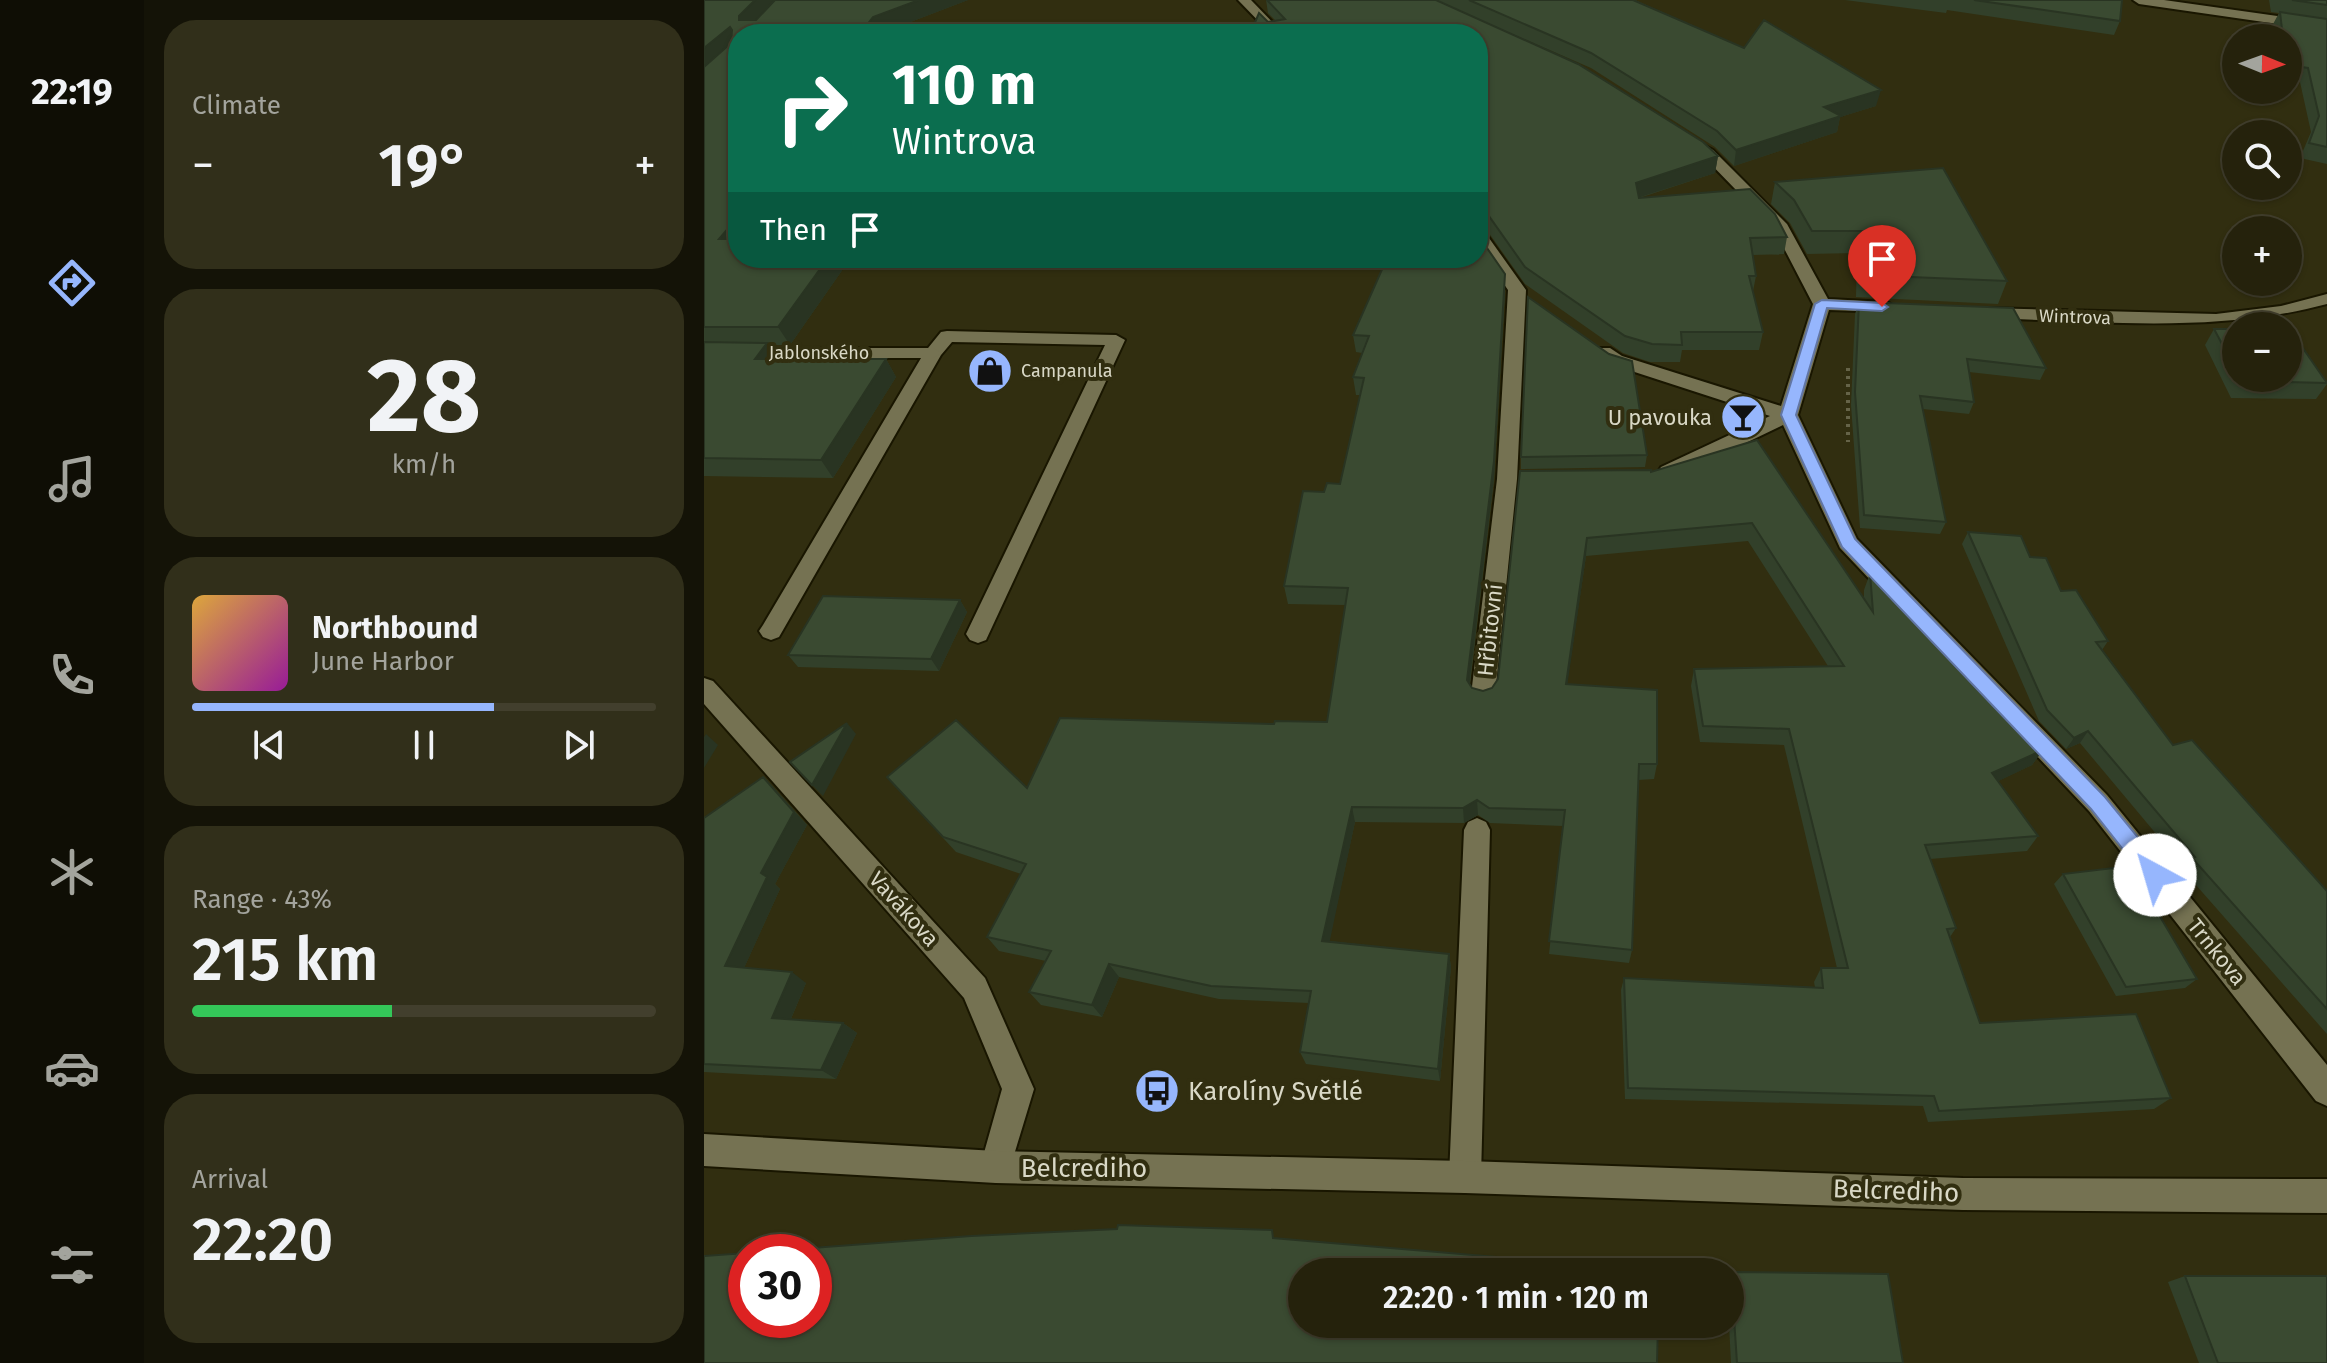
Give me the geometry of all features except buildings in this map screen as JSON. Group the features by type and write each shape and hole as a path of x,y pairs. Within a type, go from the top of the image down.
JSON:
{"street":[{"path":"1244,0 1268,24"},
{"path":"2139,0 2327,27"},
{"path":"1643,477 1659,477 1788,415 1822,304 1781,227 1708,153 1683,137"},
{"name":"Hřbitovní","path":"1483,695 1514,479 1523,294 1488,247"},
{"name":"Wintrova","path":"1959,312 2216,319 2282,311 2327,299"},
{"path":"1822,304 1899,308"},
{"path":"771,631 933,353 947,336 1116,340 978,634"},
{"path":"1591,342 1616,360 1788,415"},
{"name":"Jablonského","path":"704,353 933,353"},
{"name":"Trnkova","path":"1788,415 1848,543 2098,803 2327,1090"},
{"name":"Vavákova","path":"704,688 975,988 1018,1089 996,1167"},
{"path":"1465,1177 1477,830"},
{"name":"Belcrediho","path":"704,1150 996,1167 1465,1177 1963,1194 2327,1196"}],"path":[{"path":"1849,454 1846,402 1854,305"}],"place":[{"name":"Campanula","path":"990,371"},
{"name":"U pavouka","path":"1743,417"},
{"name":"Karolíny Světlé","path":"1157,1091"}],"route":[{"path":"1882,307 1822,304 1788,415 1848,543 2098,803 2155,875"}]}
